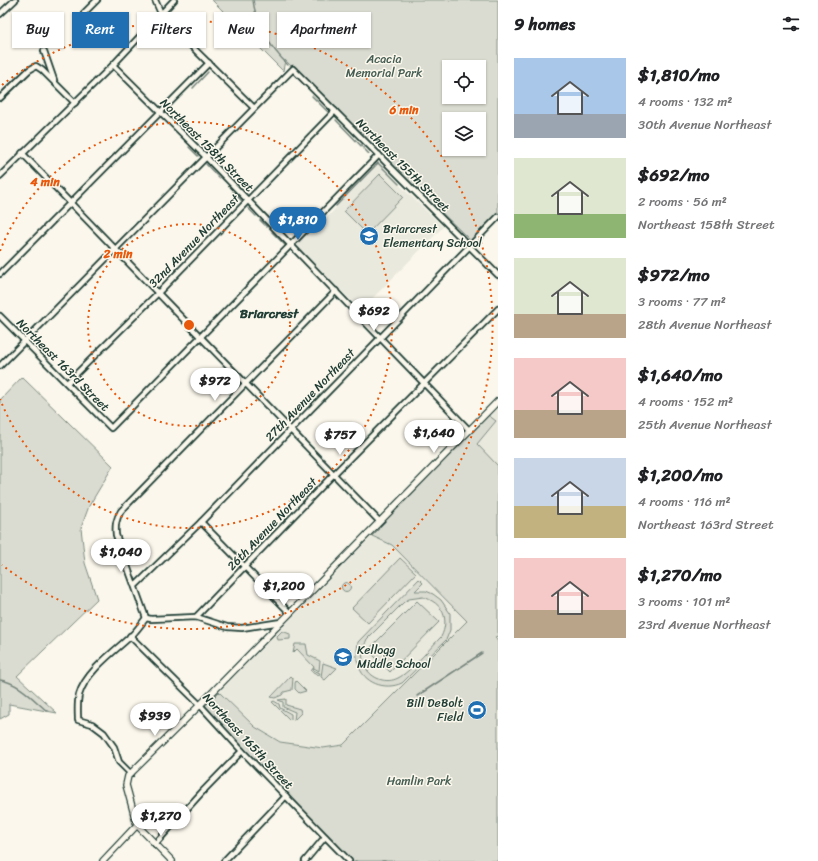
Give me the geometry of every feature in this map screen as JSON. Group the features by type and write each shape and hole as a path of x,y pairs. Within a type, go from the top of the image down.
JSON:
{"street":[{"path":"0,14 15,0"},
{"path":"85,12 97,0"},
{"path":"155,0 160,12"},
{"path":"163,12 174,0"},
{"path":"0,176 75,103 137,40"},
{"path":"0,366 254,108 194,48"},
{"path":"44,51 55,82"},
{"path":"0,274 209,63"},
{"name":"Northeast 158th Street","path":"113,65 206,157 469,430"},
{"path":"0,98 28,70 36,66 55,82 75,103"},
{"name":"Northeast 155th Street","path":"254,108 293,69 470,246 498,276"},
{"name":"32nd Avenue Northeast","path":"66,383 158,293 335,111"},
{"path":"22,153 379,521"},
{"path":"200,337 379,155"},
{"name":"27th Avenue Northeast","path":"135,586 200,522 498,217"},
{"path":"146,618 116,535 115,524 117,517 121,511 245,383 336,291"},
{"name":"26th Avenue Northeast","path":"196,617 334,474 425,384 498,308"},
{"name":"Northeast 163rd Street","path":"0,316 111,428 200,337"},
{"path":"172,861 136,825 126,785 131,774 498,401"},
{"path":"200,522 290,613"},
{"path":"146,618 196,617 235,628 281,622"},
{"path":"131,774 119,762 114,747 104,733 92,724 78,720 77,706 79,695 86,681 93,672 146,618"},
{"name":"Northeast 165th Street","path":"130,636 200,705 242,751 349,861"},
{"path":"155,844 242,751"},
{"path":"224,861 286,796"},
{"path":"104,861 136,825"},
{"path":"305,861 325,837"}],"shaded area":[{"name":"Briarcrest Elementary School","path":"378,164 443,227 361,310 295,245 310,230 313,232"},
{"path":"498,408 498,488 458,447"},
{"name":"Kellogg Middle School","path":"372,536 392,545 467,621 343,745 323,748 281,742 254,727 219,692"}],"green space":[{"name":"Acacia Memorial Park","path":"212,0 498,0 498,214 471,241 285,60 283,71 260,48 269,48 269,12 224,12"},
{"path":"380,174 403,197 367,234 344,211"},
{"path":"22,377 113,466 89,506 81,528 85,563 97,599 17,676 57,713 9,704 9,714 0,719 0,400"},
{"name":"Hamlin Park","path":"488,415 496,421 477,444 498,466 498,636 495,637 498,642 498,861 349,861 293,804 295,801 204,707 219,692 255,727 280,742 323,748 343,745 467,621 392,545 372,536 379,529 376,525 408,491 452,453"},
{"path":"400,558 416,573 368,623 352,608"},
{"path":"419,579 423,583 415,591 426,591 433,594 441,600 450,613 450,630 446,640 402,683 382,686 376,684 365,676 357,661 358,642","holes":["423,597 436,603 443,612 445,618 444,630 441,637 403,675 389,681 376,678 369,672 363,661 363,650 367,639 404,602 409,599"]},
{"path":"344,583 348,583 350,587 348,591 344,591 342,589 342,585"},
{"path":"417,601 439,622 390,672 368,650"},
{"path":"282,631 290,634 290,639 278,640 277,636"},
{"path":"295,644 306,644 308,655 320,661 319,671 314,668 313,670 320,673 319,675 311,671 314,667 297,649 293,653"},
{"path":"323,663 337,668 325,680 321,677"},
{"path":"291,676 293,678 292,690 284,692 282,695 275,698 271,697"},
{"path":"296,681 306,691 299,693 295,689"},
{"path":"286,699 286,705 300,709 301,713 294,720 295,712 283,707 283,702 278,700"},
{"path":"274,701 279,704 280,708 291,714 290,720 272,702"}],"waterway":[{"path":"253,0 257,18 265,36 288,65"},
{"path":"193,88 208,72"},
{"path":"312,96 328,112"},
{"path":"336,120 369,154"},
{"path":"189,147 198,156"},
{"path":"336,206 378,163 399,184"},
{"path":"206,164 219,178"},
{"path":"233,192 242,201"},
{"path":"248,208 256,216"},
{"path":"260,220 267,227"},
{"path":"272,232 286,246 272,260"},
{"path":"417,696 482,653"},
{"path":"0,680 13,684 47,711"}],"place":[{"name":"Briarcrest Elementary School","path":"369,236"},
{"name":"Kellogg Middle School","path":"343,657"},
{"name":"Bill DeBolt Field","path":"477,710"}],"district":[{"name":"Briarcrest","path":"269,313"}]}
